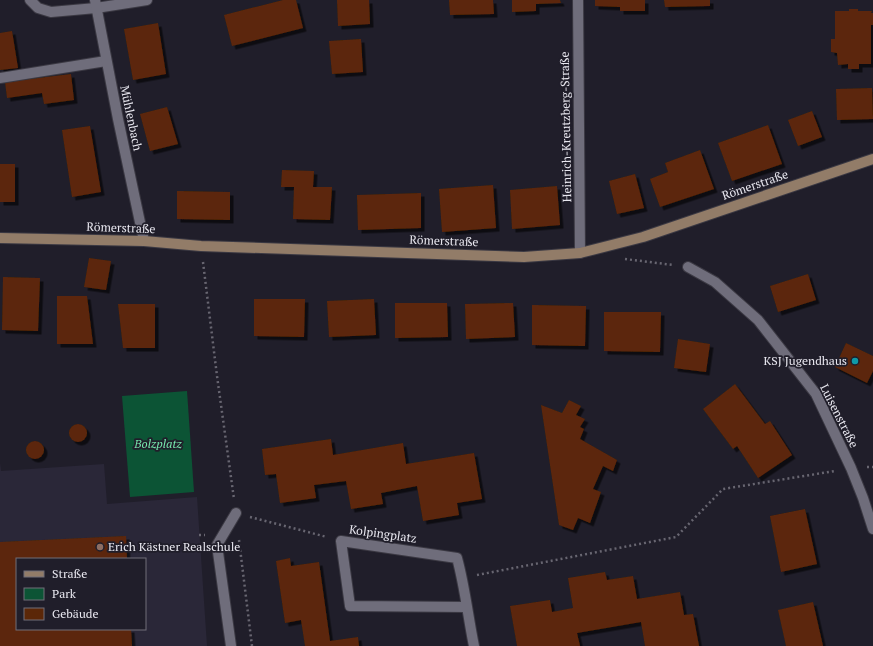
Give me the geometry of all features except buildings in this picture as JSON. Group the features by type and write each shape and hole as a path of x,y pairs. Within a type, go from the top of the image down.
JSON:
{"main road":[{"name":"Römerstraße","path":"0,238 144,241 202,246 524,257 580,253 643,237 873,159"}],"street":[{"path":"30,0 38,8 51,12 96,4 147,0"},
{"name":"Heinrich-Kreutzberg-Straße","path":"578,0 580,253"},
{"name":"Mühlenbach","path":"96,4 106,60 144,241"},
{"path":"0,78 106,60"},
{"name":"Luisenstraße","path":"688,267 715,282 758,320 816,394 851,468 873,529"},
{"path":"231,646 217,545 236,513"},
{"name":"Kolpingplatz","path":"341,541 457,558 462,577 466,607 350,606 341,541"},
{"path":"466,607 474,646"}],"path":[{"path":"202,246 217,376 236,513 252,646"},
{"path":"619,258 688,267"},
{"path":"462,577 676,537 723,489 851,468"},
{"path":"236,513 341,541"}],"shaded area":[{"name":"Erich Kästner Realschule","path":"0,463 1,471 104,464 107,504 197,497 207,646 0,646"}],"green space":[{"name":"Bolzplatz","path":"187,391 194,492 130,497 122,396"}],"place":[{"name":"KSJ Jugendhaus","path":"855,361"},
{"name":"Erich Kästner Realschule","path":"100,547"}]}
